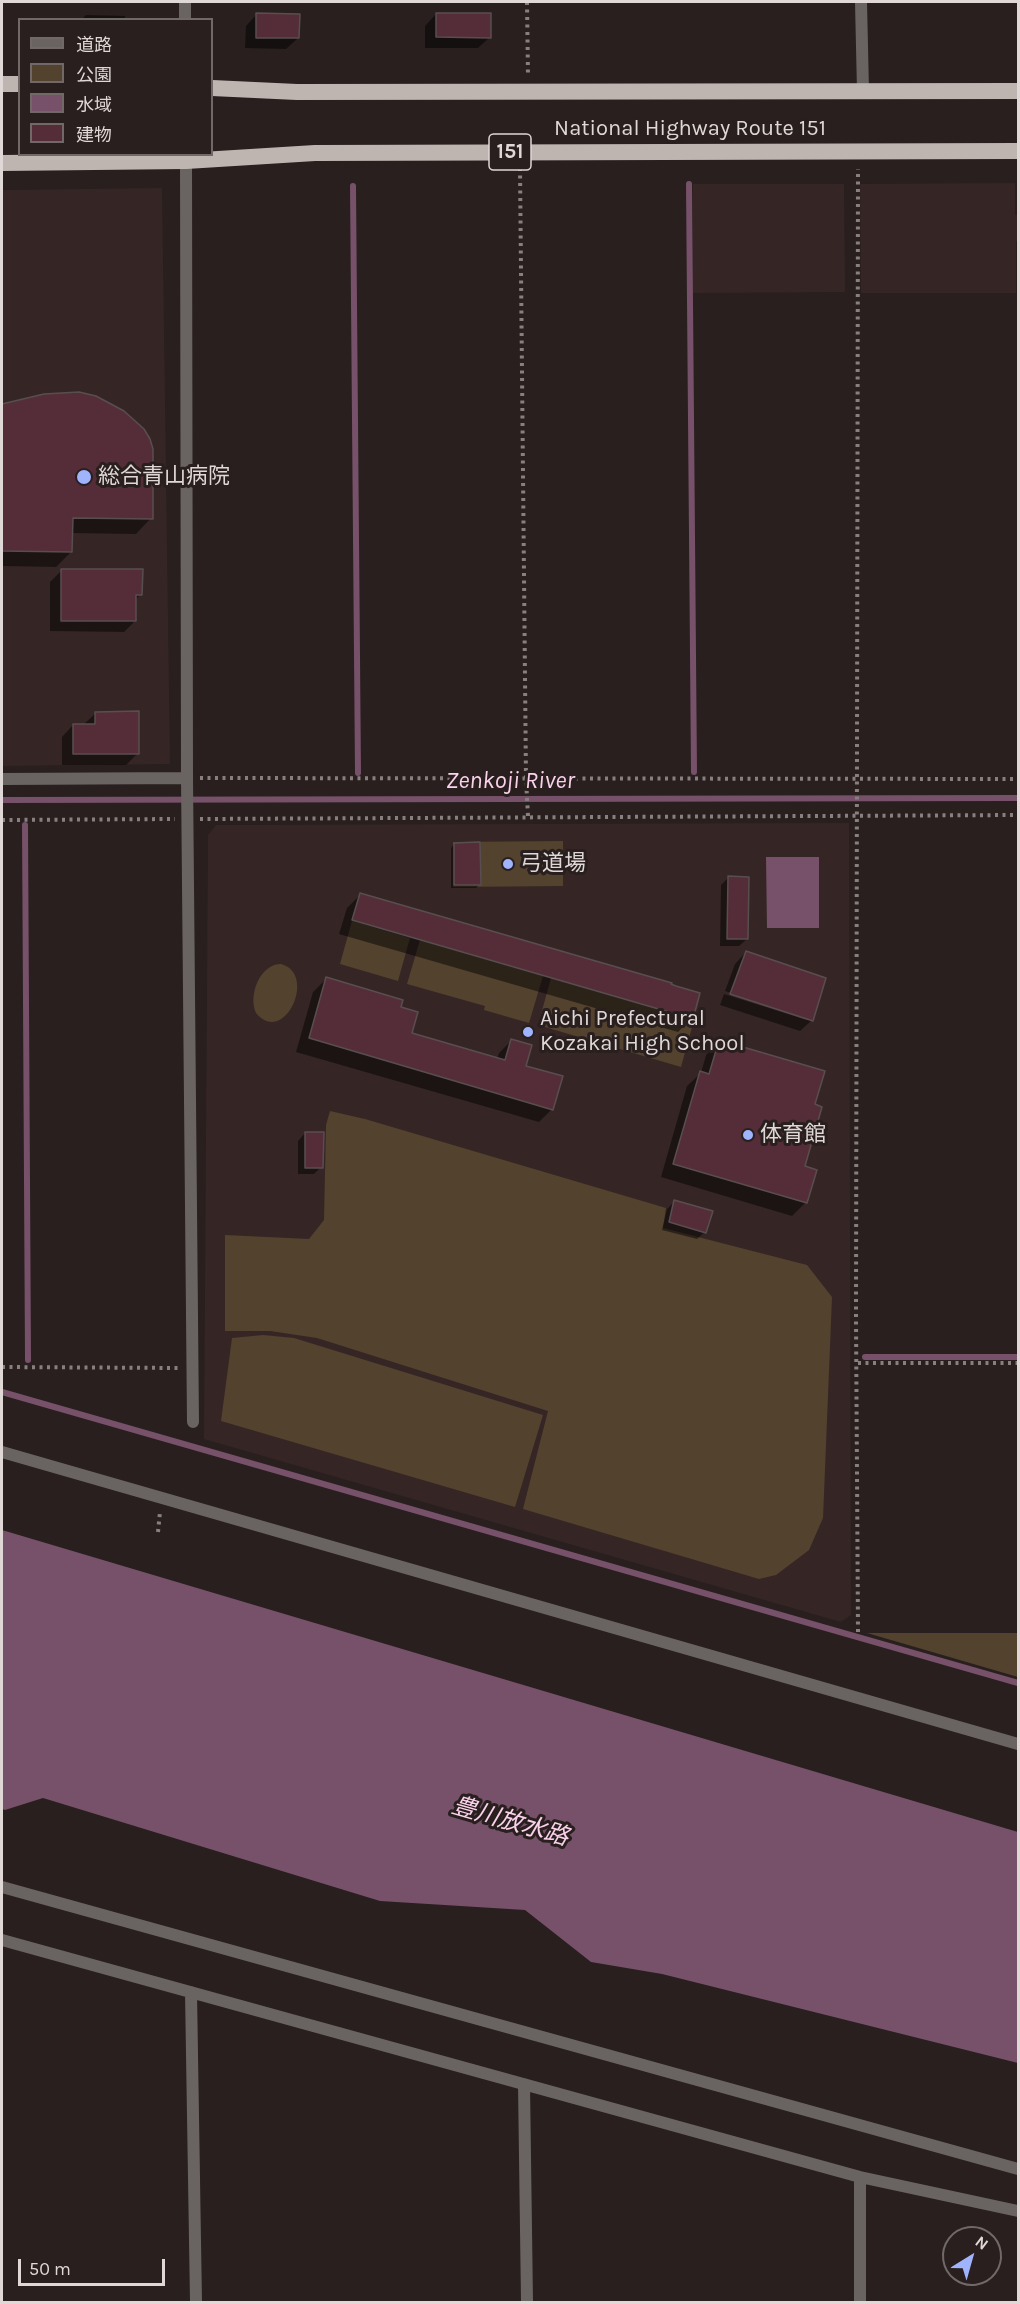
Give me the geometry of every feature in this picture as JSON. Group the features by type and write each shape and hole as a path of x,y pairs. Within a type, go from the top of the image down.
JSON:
{"highway":[{"path":"2,84 18,84"},
{"name":"National Highway Route 151","path":"213,88 297,92 1018,91"},
{"name":"National Highway Route 151","path":"2,163 315,153 1018,150"}],"street":[{"path":"185,2 185,18"},
{"path":"861,2 863,92"},
{"path":"186,158 187,784 193,1422"},
{"path":"2,779 187,784"},
{"path":"2,1452 1018,1744"},
{"path":"2,1887 1018,2169"},
{"path":"2,1940 860,2176 1018,2211"},
{"path":"191,1992 196,2302"},
{"path":"524,2084 527,2302"},
{"path":"860,2176 860,2302"}],"path":[{"path":"527,2 528,92"},
{"path":"858,150 858,1632"},
{"path":"520,152 528,816"},
{"path":"187,784 526,779 1018,779"},
{"path":"2,820 188,816 1018,815"},
{"path":"858,1363 1018,1363"},
{"path":"2,1367 193,1368"}],"shaded area":[{"path":"1015,183 1015,215 1018,215 1016,293 861,293 860,184"},
{"path":"693,184 844,184 845,292 693,293"},
{"name":"総合青山病院","path":"162,188 170,764 2,766 2,190"},
{"name":"Aichi Prefectural Kozakai High School","path":"849,823 851,1615 841,1622 204,1439 208,835 216,825"}],"green space":[{"name":"弓道場","path":"563,841 563,886 453,887 453,842"},
{"path":"352,921 410,938 398,981 340,964"},
{"path":"420,940 543,976 529,1023 484,1010 485,1006 407,984"},
{"path":"281,964 292,970 297,981 297,993 286,1015 277,1021 267,1021 256,1013 255,990 267,969"},
{"path":"551,978 694,1020 681,1067 538,1025"},
{"path":"330,1111 365,1119 666,1208 663,1228 807,1265 832,1297 823,1518 809,1550 776,1575 759,1579 523,1509 548,1411 317,1338 270,1331 225,1331 225,1235 309,1239 324,1220 326,1125"},
{"path":"263,1335 294,1338 543,1415 515,1507 221,1421 232,1338"},
{"path":"867,1633 1018,1633 1018,1677"}],"water":[{"path":"766,857 819,857 819,928 767,928"},
{"name":"豊川放水路","path":"2,1530 1018,1832 1018,2063 662,1974 591,1962 525,1910 380,1901 43,1798 2,1809"}],"building":[{"path":"256,13 300,14 299,38 256,38"},
{"path":"436,13 491,13 491,38 436,37"},
{"path":"79,392 96,396 124,411 144,429 150,439 153,449 153,519 73,518 72,552 2,551 2,404 44,394"},
{"path":"61,569 143,569 142,595 136,595 136,621 61,621"},
{"path":"139,711 139,754 73,754 73,724 95,724 95,712"},
{"path":"480,842 481,885 454,885 454,843"},
{"path":"728,876 749,877 748,939 727,939"},
{"path":"360,893 700,993 693,1019 352,920"},
{"path":"746,951 826,978 813,1021 730,994"},
{"path":"326,977 403,1000 401,1007 418,1012 412,1033 505,1060 511,1039 532,1045 526,1066 563,1076 553,1110 309,1038"},
{"name":"体育館","path":"719,1040 825,1071 815,1104 822,1107 805,1166 817,1170 807,1203 673,1164 700,1071 709,1074"},
{"path":"305,1132 324,1132 323,1168 305,1168"},
{"path":"674,1200 713,1211 706,1233 669,1222"}],"waterway":[{"path":"689,184 694,772"},
{"path":"353,186 358,773"},
{"name":"Zenkoji River","path":"2,800 1018,798"},
{"path":"25,825 28,1360"},
{"path":"865,1357 1018,1357"},
{"path":"2,1392 1018,1683"}],"place":[{"name":"総合青山病院","path":"84,477"},
{"name":"弓道場","path":"508,864"},
{"name":"Aichi Prefectural Kozakai High School","path":"528,1032"},
{"name":"体育館","path":"748,1135"}]}
